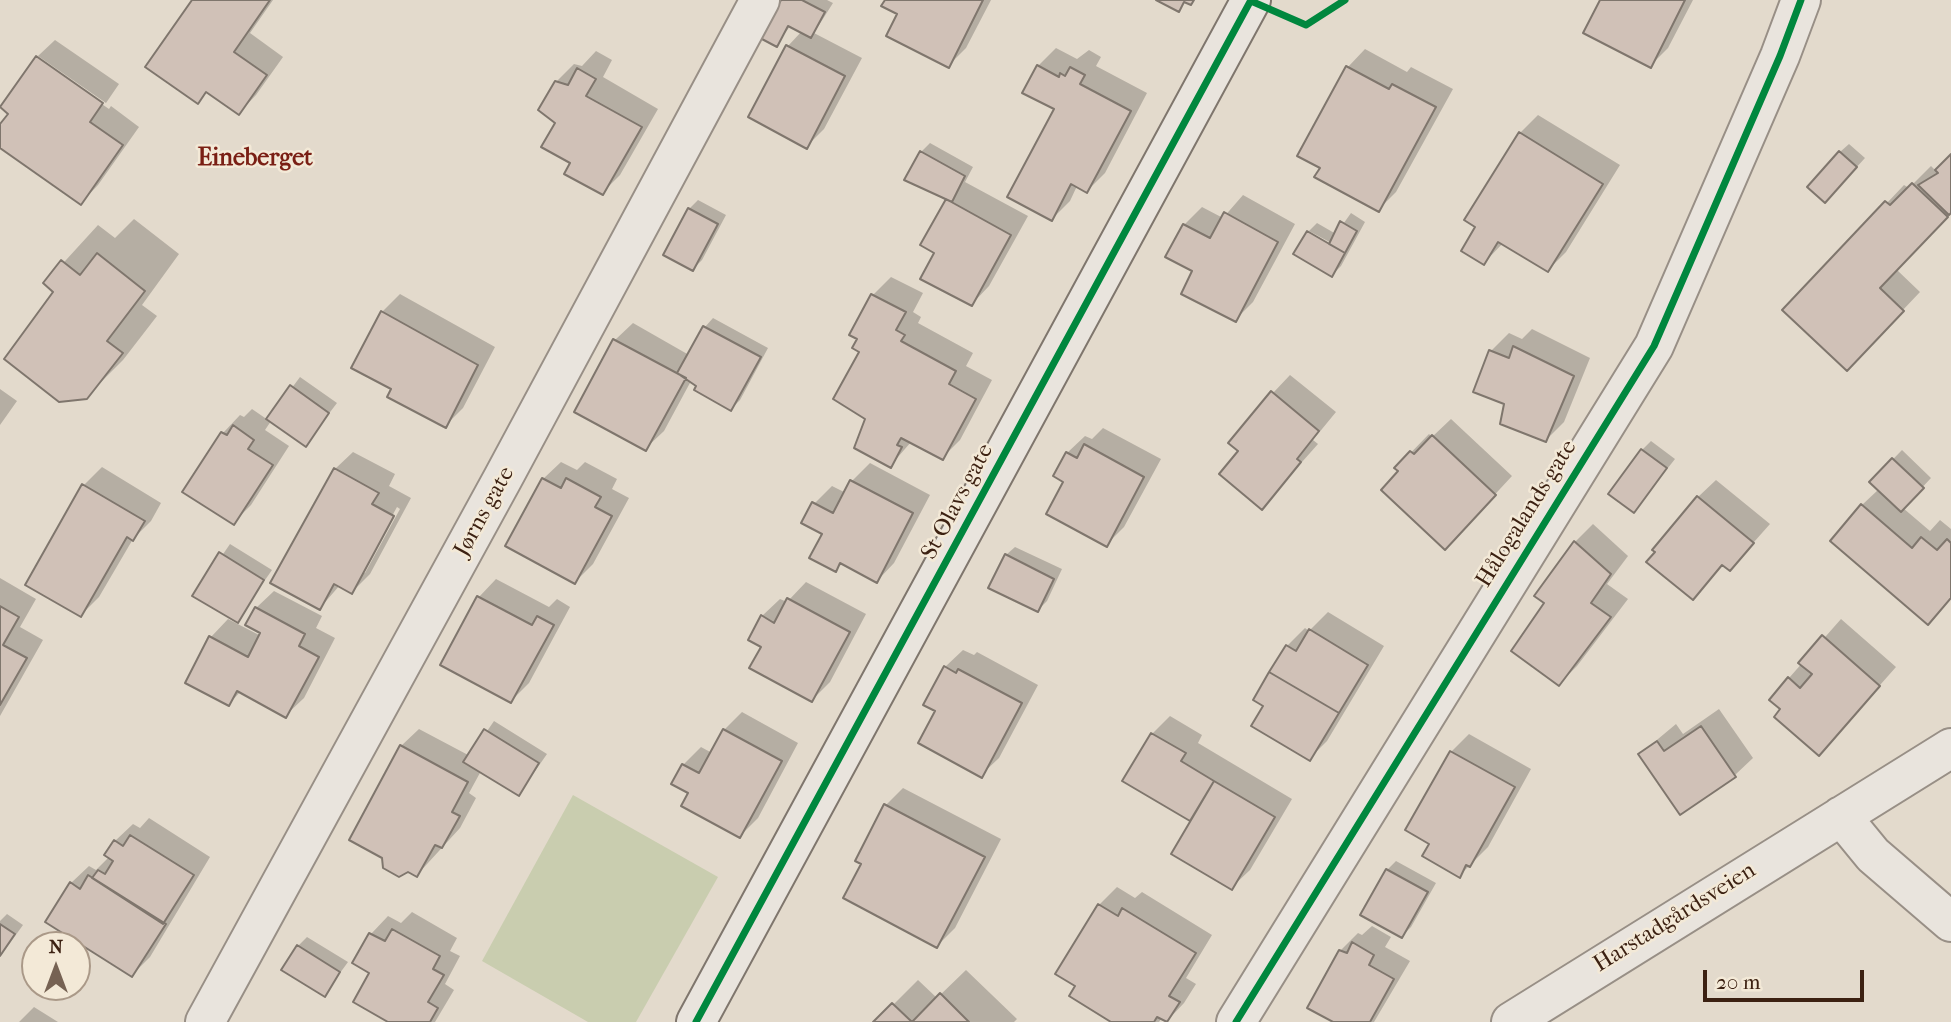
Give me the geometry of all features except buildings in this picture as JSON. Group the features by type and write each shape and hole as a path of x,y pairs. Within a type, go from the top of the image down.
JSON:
{"street":[{"name":"Jørns gate","path":"205,1022 497,490 760,0"},
{"name":"St Olavs gate","path":"696,1022 1251,0"},
{"name":"Hålogalands gate","path":"1236,1022 1654,346 1780,56 1801,0"},
{"name":"Harstadgårdsveien","path":"1511,1022 1951,748"},
{"path":"1841,816 1873,855 1951,922"}],"green space":[{"path":"573,795 718,877 636,1022 588,1022 482,961"}],"cycle path":[{"path":"696,1022 1251,0"},
{"path":"1251,1 1306,25 1345,0"},
{"path":"1236,1022 1654,346 1780,56 1801,0"}],"district":[{"name":"Eineberget","path":"255,159"}]}
